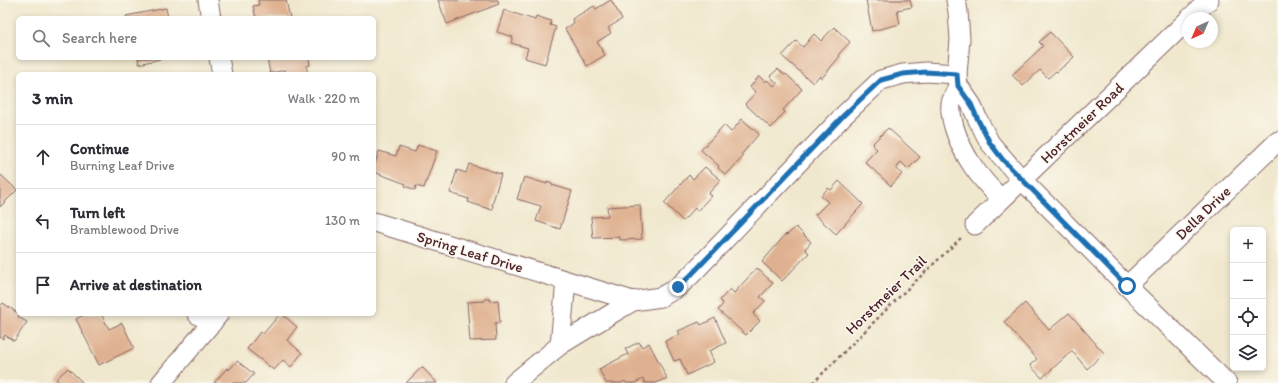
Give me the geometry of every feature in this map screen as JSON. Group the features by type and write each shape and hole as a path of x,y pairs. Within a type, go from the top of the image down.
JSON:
{"street":[{"path":"208,0 211,16"},
{"path":"956,0 960,39 958,80 951,104 952,119 957,137 965,155 976,173 1001,199"},
{"path":"1196,12 1209,0"},
{"name":"Horstmeier Road","path":"975,224 1182,26"},
{"path":"218,60 222,72"},
{"path":"514,383 560,345 633,301 661,297 678,287 844,115 881,80 903,74 926,72 958,80 990,143 1022,180 1127,286 1227,383"},
{"name":"Della Drive","path":"1127,286 1278,141"},
{"name":"Spring Leaf Drive","path":"376,223 633,301"},
{"path":"560,345 566,281"},
{"path":"161,383 209,317"}],"path":[{"name":"Horstmeier Trail","path":"813,383 975,224"}],"building":[{"path":"258,0 286,0 290,16 256,16 253,6 259,5"},
{"path":"438,0 498,0 499,4 447,24"},
{"path":"611,0 622,19 608,28 611,33 597,42 605,55 587,66 565,29 574,23 572,19 594,6 596,9"},
{"path":"866,0 910,0 912,7 897,10 900,24 872,31"},
{"path":"166,8 168,16 126,16"},
{"path":"504,10 535,20 536,16 551,21 550,25 556,27 545,64 525,58 528,48 511,43 513,37 497,32"},
{"path":"834,27 850,42 839,54 840,56 822,78 819,76 813,83 782,56 796,41 803,47 814,34 821,41"},
{"path":"1050,32 1074,57 1048,78 1040,70 1023,86 1012,75 1043,46 1039,42"},
{"path":"138,60 156,60 139,64"},
{"path":"267,60 309,60 310,65 306,66 308,72 285,72 285,70 270,72"},
{"path":"778,69 785,75 786,74 802,89 783,110 785,112 771,128 745,104 756,92 750,87 759,76 765,82 767,80 774,86 777,83 770,76"},
{"path":"742,119 759,134 741,155 743,157 726,175 718,168 719,166 701,150 724,125 731,132"},
{"path":"888,128 920,157 908,169 901,162 896,169 902,174 891,186 865,162 877,149 872,145 874,144 873,143"},
{"path":"418,145 437,151 424,188 416,186 415,190 405,186 406,184 376,173 376,161 379,151 396,156 399,147 415,152"},
{"path":"469,164 501,174 492,205 492,210 468,202 469,199 450,193 457,170 466,173"},
{"path":"705,167 721,180 708,194 711,196 697,211 695,208 683,221 664,203 689,175 693,179"},
{"path":"1,175 16,189 16,191 0,207"},
{"path":"524,177 547,184 547,182 572,191 560,229 536,221 541,206 517,199"},
{"path":"839,181 863,204 836,234 815,215 828,202 821,196 828,188 831,190"},
{"path":"640,205 642,239 620,240 620,237 593,238 591,217 608,216 607,207"},
{"path":"796,227 811,242 805,249 809,253 782,281 762,262 786,234 787,235"},
{"path":"757,268 773,283 760,297 765,301 753,314 760,321 746,335 718,310 723,304 720,300 730,289 734,293"},
{"path":"484,299 490,299 490,301 498,300 500,323 495,323 496,340 470,341 467,302 485,301"},
{"path":"3,303 16,312 16,316 27,322 14,341 5,335 3,339 0,337 0,306"},
{"path":"1025,303 1049,330 1069,313 1104,353 1087,369 1072,351 1042,378 1030,365 1037,359 1004,322"},
{"path":"82,316 102,316 109,329 122,323 134,348 99,365 76,319"},
{"path":"278,316 284,316 297,327 287,340 302,353 291,367 283,360 274,370 247,349 260,332 263,334"},
{"path":"715,318 726,343 709,351 714,362 687,375 680,359 674,361 665,341 680,334 678,331 699,322 701,325"},
{"path":"639,342 642,347 649,343 667,378 656,383 645,383 643,379 635,383 626,383 625,381 621,383 606,383 599,369 628,354 625,349"},
{"path":"237,361 254,374 246,383 214,383 227,368 229,370"},
{"path":"422,367 437,383 406,383"},
{"path":"68,368 83,383 60,383 56,379"}],"route":[{"path":"678,287 844,115 881,80 903,74 926,72 957,74 958,86 971,104 990,143 1003,160 1127,286"}]}
